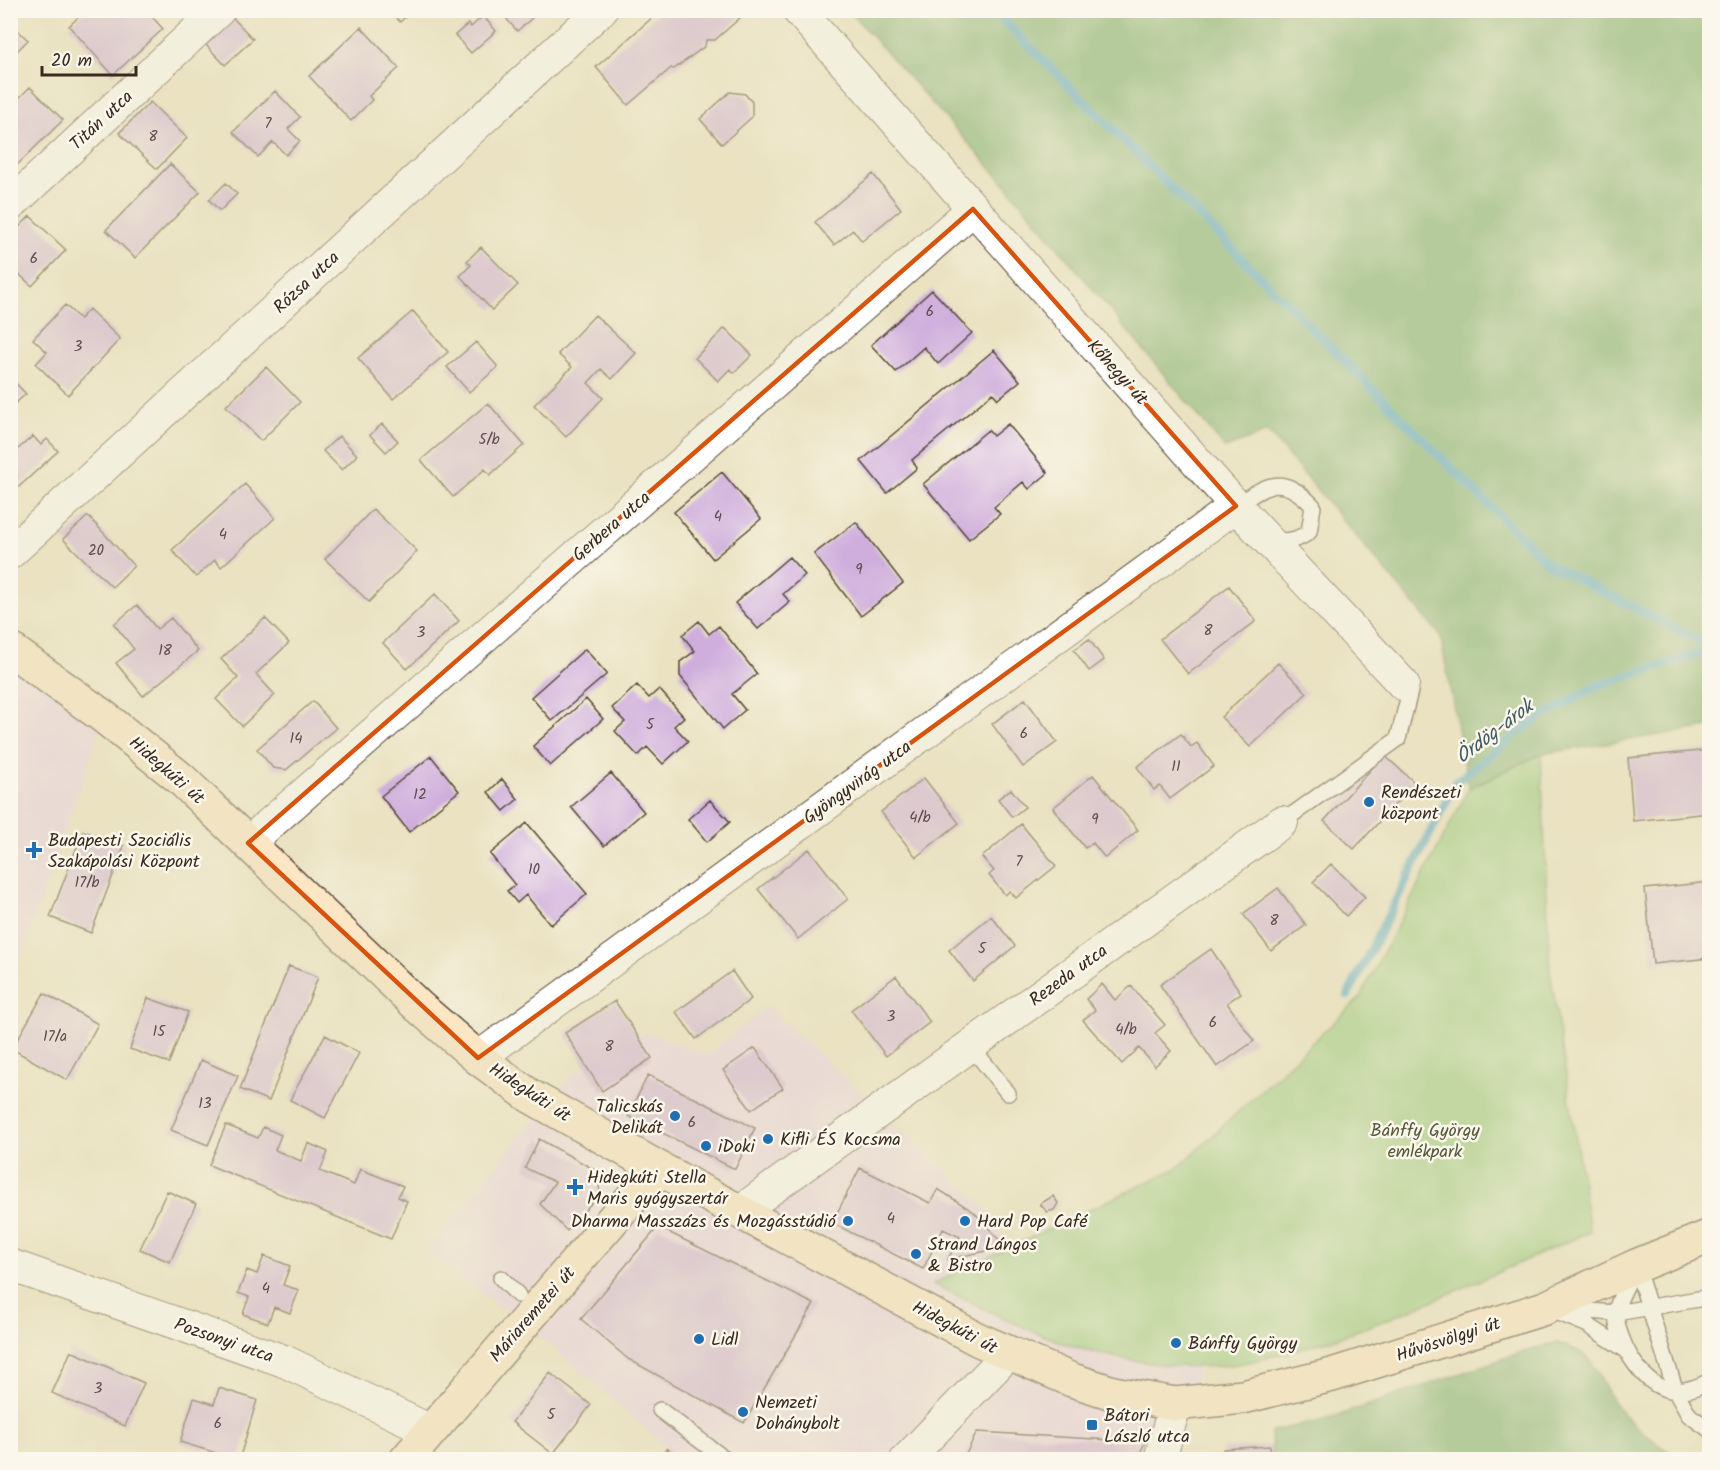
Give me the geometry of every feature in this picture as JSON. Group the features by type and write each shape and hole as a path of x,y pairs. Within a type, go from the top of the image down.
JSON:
{"main road":[{"name":"Hidegkúti út","path":"10,649 104,717 180,778 418,1006 478,1059 530,1096 660,1169 1008,1354 1113,1393 1174,1404"},
{"name":"Máriaremetei út","path":"406,1460 621,1210 660,1169"},
{"name":"Hűvösvölgyi út","path":"1174,1404 1243,1397 1332,1376 1545,1308 1636,1266 1710,1236"}],"street":[{"name":"Titán utca","path":"10,205 219,10"},
{"name":"Rózsa utca","path":"10,553 601,10"},
{"name":"Kőhegyi út","path":"798,10 1236,506 1403,684"},
{"name":"Gerbera utca","path":"248,843 973,209"},
{"name":"Gyöngyvirág utca","path":"478,1059 1236,506"},
{"name":"Rezeda utca","path":"740,1212 1282,822"},
{"name":"Pozsonyi utca","path":"10,1265 284,1361 431,1431"},
{"path":"906,1460 1008,1354"},
{"path":"1160,1460 1174,1404"}],"lane":[{"path":"1236,506 1262,488 1286,484 1299,491 1312,506 1309,532 1299,540 1280,542 1265,537"},
{"name":"Kőhegyi út","path":"1398,739 1410,691 1403,684"},
{"name":"Rezeda utca","path":"1282,822 1398,739"},
{"path":"970,1045 1008,1093"},
{"path":"1636,1266 1676,1392 1689,1415 1710,1430"},
{"path":"1636,1266 1616,1313 1626,1350 1642,1375 1659,1388 1676,1392 1695,1389 1710,1381"},
{"path":"501,1278 518,1295"},
{"path":"1545,1308 1616,1313 1710,1297"},
{"path":"1545,1308 1586,1324 1626,1350"},
{"path":"660,1410 726,1460"}],"highlighted area":[{"path":"973,209 1236,506 478,1058 248,843"}],"shaded area":[{"name":"Budapesti Szociális Szakápolási Központ","path":"11,649 104,717 11,984"},
{"path":"767,1007 982,1204 1011,1248 934,1284 1043,1336 1103,1354 1150,1363 1198,1367 1174,1459 680,1459 546,1341 426,1251 572,1075 648,1033 708,1055"}],"green space":[{"path":"849,11 1709,11 1709,727 1541,754 1469,788 1440,635 1268,432 1225,448 1006,185"},
{"name":"Bánffy György emlékpark","path":"1541,754 1550,970 1590,1232 1461,1289 1371,1325 1281,1354 1221,1366 1187,1367 1154,1364 1083,1349 1039,1334 933,1284 1179,1167 1359,999 1469,788"},
{"path":"1557,1343 1573,1348 1584,1355 1592,1363 1615,1404 1624,1415 1679,1459 1272,1459 1271,1431 1325,1420 1531,1349"}],"building":[{"path":"86,10 146,10 163,29 113,75 69,26"},
{"path":"389,10 413,10 400,22"},
{"path":"499,10 541,10 517,31"},
{"path":"661,10 733,10 740,18 715,40 706,40 705,46 674,69 671,68 628,105 596,67"},
{"path":"483,16 496,31 471,53 455,35 468,24 471,27"},
{"path":"233,18 253,39 225,65 206,45"},
{"path":"10,23 28,40 10,58"},
{"path":"361,27 399,68 369,96 372,100 351,121 309,76"},
{"path":"30,87 63,120 10,172 10,107"},
{"path":"275,91 300,117 288,129 300,141 286,155 273,142 258,157 233,132"},
{"path":"730,92 745,94 752,102 752,117 722,144 700,119"},
{"path":"150,102 187,138 157,169 119,133"},
{"path":"170,164 200,192 135,258 106,230"},
{"path":"873,174 901,209 862,241 853,230 834,245 815,222"},
{"path":"226,183 237,194 220,211 209,200"},
{"path":"30,216 66,250 32,286 10,266 10,236"},
{"path":"481,247 518,285 492,310 460,276 471,265 467,261"},
{"path":"932,290 972,333 938,364 924,347 896,372 871,345"},
{"path":"65,305 80,319 89,309 120,339 68,395 36,364 47,352 33,339"},
{"path":"413,311 448,352 393,399 358,358"},
{"path":"595,315 636,353 612,379 601,369 588,383 603,398 566,437 534,405 572,367 558,354"},
{"path":"725,328 752,355 734,373 730,369 718,381 695,358"},
{"path":"476,342 498,367 469,392 447,367"},
{"path":"994,350 1020,381 998,399 993,393 912,460 917,468 887,493 861,461"},
{"path":"266,367 300,402 261,441 226,406"},
{"path":"10,377 26,394 10,408"},
{"path":"488,403 524,445 490,475 485,469 453,497 421,460"},
{"path":"382,424 398,441 386,452 370,435"},
{"path":"1008,424 1048,473 1029,489 1023,482 994,507 1000,514 969,539 923,484 988,430 993,436"},
{"path":"33,436 41,445 47,439 58,451 10,495 10,456"},
{"path":"339,436 357,455 342,470 323,451"},
{"path":"722,472 761,519 713,559 674,512"},
{"path":"245,484 275,518 221,567 215,560 196,577 172,550"},
{"path":"373,509 417,551 369,602 325,559"},
{"path":"88,516 134,566 112,587 63,539"},
{"path":"856,522 903,583 861,616 814,554"},
{"path":"789,557 805,575 783,594 790,602 758,629 735,603"},
{"path":"1229,586 1256,621 1188,674 1160,639"},
{"path":"435,594 459,621 407,669 383,643"},
{"path":"137,605 157,629 171,618 198,651 143,696 116,663 134,649 114,624"},
{"path":"265,618 289,643 256,674 275,695 242,726 216,699 238,678 221,659"},
{"path":"699,621 709,634 719,626 757,674 732,694 745,710 723,729 680,676 680,662 695,651 682,635"},
{"path":"1089,639 1104,660 1089,671 1074,650"},
{"path":"585,649 607,674 552,721 531,697"},
{"path":"1278,663 1307,693 1250,747 1221,717"},
{"path":"637,685 649,698 659,689 684,717 674,726 688,741 663,764 647,747 638,756 615,731 625,722 612,708"},
{"path":"586,699 603,719 550,766 533,746"},
{"path":"1025,699 1057,742 1023,767 992,724"},
{"path":"313,701 336,728 286,770 273,768 257,749"},
{"path":"1181,734 1191,747 1197,743 1214,766 1170,799 1160,786 1154,790 1137,767"},
{"path":"1710,750 1710,813 1633,821 1628,758"},
{"name":"Rendészeti központ","path":"1384,755 1415,783 1354,849 1324,821"},
{"path":"431,756 459,791 409,832 381,796"},
{"path":"611,773 644,812 604,846 571,807"},
{"path":"1093,775 1138,830 1105,858 1093,843 1085,848 1053,808"},
{"path":"924,778 959,823 916,857 881,812"},
{"path":"502,779 518,799 504,811 488,792"},
{"path":"1011,789 1025,807 1012,817 998,799"},
{"path":"710,800 730,822 707,842 688,819"},
{"path":"527,823 587,894 551,925 526,895 517,903 507,891 515,885 490,854"},
{"path":"1021,824 1056,866 1016,898 1010,891 1005,895 989,875 994,871 982,857"},
{"path":"83,831 124,846 91,933 50,917"},
{"path":"809,849 848,899 798,939 758,889"},
{"path":"1331,864 1365,897 1346,916 1313,882"},
{"path":"1710,882 1710,958 1653,964 1645,889"},
{"path":"1278,888 1306,925 1271,951 1243,914"},
{"path":"991,916 1015,946 973,981 949,950"},
{"path":"1211,949 1241,993 1227,1003 1254,1041 1217,1067 1160,985"},
{"path":"289,966 318,977 269,1101 240,1089"},
{"path":"732,971 751,999 696,1039 676,1012"},
{"path":"896,976 930,1022 886,1056 851,1010"},
{"path":"1102,984 1115,1000 1131,986 1165,1025 1155,1033 1171,1051 1155,1066 1139,1048 1122,1064 1083,1020 1095,1010 1086,999"},
{"path":"44,993 98,1024 67,1080 12,1049"},
{"path":"148,998 188,1012 169,1063 130,1049"},
{"path":"615,1001 652,1058 602,1091 565,1033"},
{"path":"325,1035 359,1053 325,1118 290,1100"},
{"path":"755,1048 783,1088 751,1110 723,1070"},
{"path":"201,1060 238,1076 208,1145 171,1130"},
{"path":"648,1075 755,1128 735,1169 628,1116"},
{"path":"226,1125 258,1138 263,1127 281,1135 275,1150 301,1161 308,1143 328,1152 320,1171 354,1185 360,1169 403,1186 398,1197 407,1201 391,1239 209,1165"},
{"name":"Hidegkúti Stella Maris gyógyszertár","path":"539,1139 597,1171 600,1193 567,1231 540,1204 555,1182 525,1168"},
{"path":"860,1168 930,1203 938,1189 974,1212 1006,1247 948,1259 960,1237 943,1229 923,1269 832,1223"},
{"path":"167,1191 196,1204 170,1262 140,1249"},
{"path":"1053,1196 1058,1203 1054,1210 1047,1212 1040,1204"},
{"name":"Lidl","path":"658,1227 814,1304 744,1423 628,1359 581,1319"},
{"path":"264,1256 290,1266 283,1285 299,1290 290,1313 274,1307 268,1323 243,1314 249,1297 238,1293 247,1270 257,1274"},
{"path":"71,1351 144,1383 125,1426 52,1393"},
{"path":"550,1373 591,1405 553,1454 512,1422"},
{"path":"219,1388 257,1400 239,1460 180,1442 194,1398 214,1404"},
{"path":"977,1432 1145,1442 1137,1460 963,1460"},
{"path":"1270,1446 1271,1460 1224,1460 1223,1449"},
{"path":"667,1448 680,1460 656,1460"}],"waterway":[{"path":"993,10 1548,564 1710,646"},
{"name":"Ördög-árok","path":"1348,995 1456,782 1531,723 1597,686 1710,650"}],"place":[{"name":"Rendészeti központ","path":"1369,802"},
{"name":"Budapesti Szociális Szakápolási Központ","path":"34,850"},
{"name":"Talicskás Delikát","path":"675,1116"},
{"name":"Kifli ÉS Kocsma","path":"768,1139"},
{"name":"iDoki","path":"706,1146"},
{"name":"Hidegkúti Stella Maris gyógyszertár","path":"575,1187"},
{"name":"Dharma Masszázs és Mozgásstúdió","path":"848,1221"},
{"name":"Hard Pop Café","path":"965,1221"},
{"name":"Strand Lángos & Bistro","path":"916,1254"},
{"name":"Lidl","path":"699,1339"},
{"name":"Bánffy György","path":"1176,1343"},
{"name":"Nemzeti Dohánybolt","path":"743,1412"},
{"name":"Bátori László utca","path":"1092,1425"}]}
